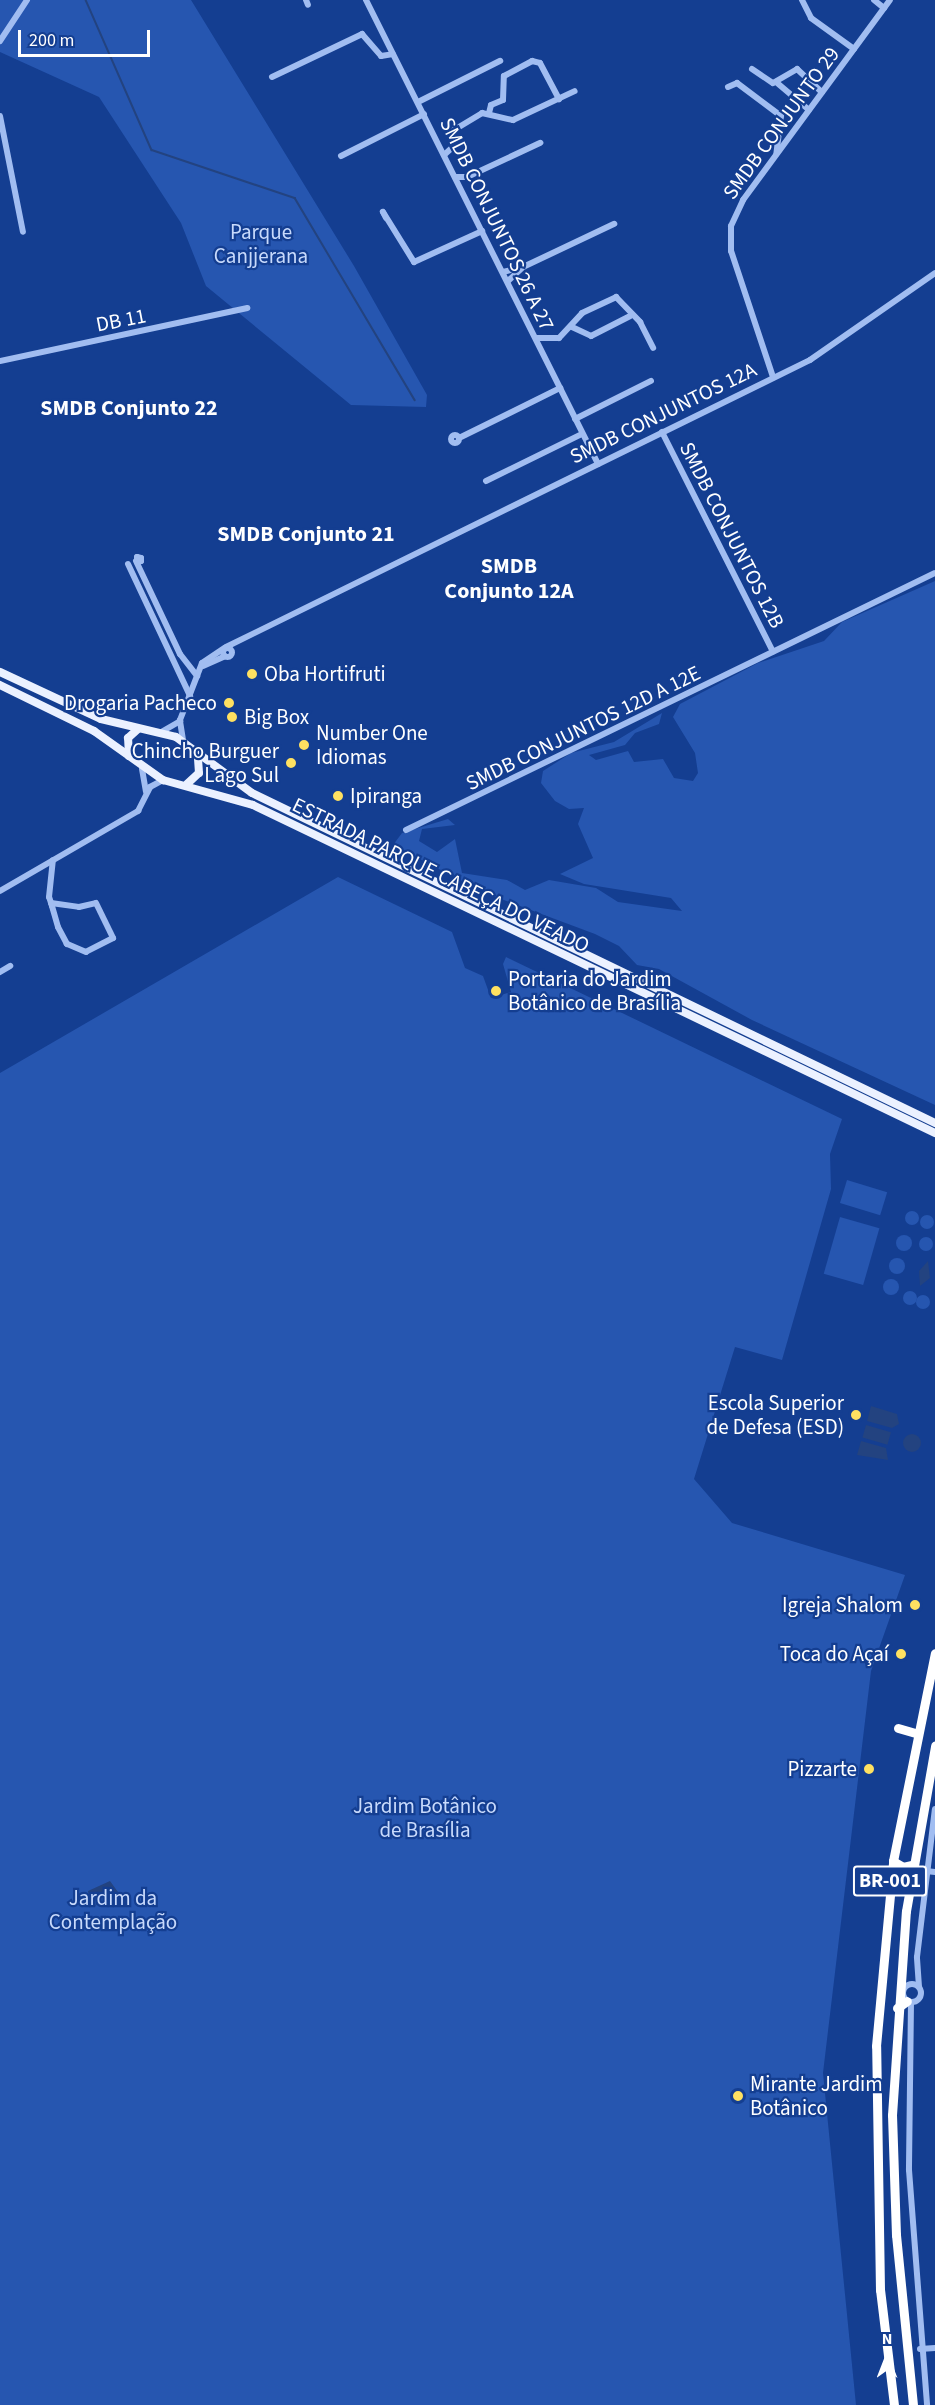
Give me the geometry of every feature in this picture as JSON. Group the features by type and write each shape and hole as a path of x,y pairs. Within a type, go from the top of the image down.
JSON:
{"highway":[{"name":"BR-001","path":"894,2405 880,2290 875,2112 892,1860 915,1732 935,1653"},
{"path":"898,1728 915,1732"},
{"name":"BR-001","path":"913,2405 892,2115 897,2008 906,1911 912,1865 932,1780 935,1746"},
{"path":"892,1860 903,1868 912,1865"},
{"path":"888,1907 898,1904 906,1911"},
{"path":"900,1974 913,1984"},
{"path":"897,2008 911,2002"},
{"path":"875,2112 881,2118 892,2115"},
{"path":"876,2133 884,2128 892,2132"}],"main road":[{"path":"0,672 85,713 138,729 163,731 185,743 198,757 199,773 187,784 163,780 142,769 129,756 84,726 0,685"},
{"path":"129,756 129,738 138,729"},
{"name":"ESTRADA PARQUE CABEÇA DO VEADO","path":"198,757 258,796 935,1123"},
{"name":"ESTRADA PARQUE CABEÇA DO VEADO","path":"187,784 283,819 935,1133"},
{"path":"822,1079 826,1070"},
{"path":"831,1084 835,1074"}],"street":[{"path":"0,41 27,0"},
{"name":"SMDB CONJUNTOS 26 A 27","path":"366,0 598,464"},
{"path":"802,0 811,18 854,49"},
{"path":"874,0 884,8"},
{"name":"SMDB CONJUNTO 29","path":"773,377 730,238 736,211 890,0"},
{"path":"272,77 362,34 384,57 397,62"},
{"path":"384,57 393,54"},
{"path":"418,102 500,61"},
{"path":"489,113 490,105 503,100 504,76 532,61 540,63 559,99"},
{"path":"752,69 777,82 809,110"},
{"path":"777,82 797,69 822,92"},
{"path":"728,87 739,84 781,117 776,154"},
{"path":"444,155 453,146 456,127 489,113 510,120 574,91"},
{"path":"341,156 424,114"},
{"path":"0,116 23,232"},
{"path":"455,177 467,177 540,143"},
{"path":"461,188 467,177"},
{"path":"386,218 414,262 482,231"},
{"path":"503,272 523,267 614,224"},
{"path":"508,281 523,267"},
{"name":"SMDB CONJUNTOS 12A","path":"200,669 209,655 227,649 244,638 835,346 935,273"},
{"path":"545,356 552,341 572,327 582,313 614,298 630,316 640,322 653,348"},
{"name":"DB 11","path":"0,361 247,308"},
{"path":"572,327 591,336 630,316"},
{"path":"536,338 552,341"},
{"path":"575,418 651,381"},
{"path":"459,438 560,388"},
{"name":"SMDB CONJUNTOS 12B","path":"662,432 773,652"},
{"path":"486,481 582,434"},
{"path":"139,560 139,568 180,654 197,676"},
{"path":"128,564 190,696"},
{"name":"SMDB CONJUNTOS 12D A 12E","path":"406,830 935,573"},
{"path":"163,731 180,720 200,669 225,656 227,649"},
{"path":"180,720 185,743"},
{"path":"142,769 146,792"},
{"path":"0,891 138,811 146,792 163,780"},
{"path":"51,903 80,907 96,903 113,938 93,950 73,950 51,903 53,860"},
{"path":"0,972 10,966"},
{"path":"927,2405 920,2349 909,2170 911,2002 935,1809"},
{"path":"926,1871 935,1872"},
{"path":"911,2002 913,1984"},
{"path":"920,2349 935,2348"}],"green space":[{"name":"Parque Canjjerana","path":"0,0 191,0 354,266 427,395 426,407 351,405 206,286 181,223 99,97 0,52"},
{"path":"935,581 935,1105 752,1020 659,969 637,965 619,946 595,934 485,893 393,845 402,833 448,819 455,825 422,829 419,841 437,852 455,839 462,873 507,880 525,890 549,880 596,888 618,902 682,911 671,898 584,884 560,874 593,858 578,824 584,808 569,809 555,801 541,783 543,771 571,753 614,742 662,713 659,724 635,733 625,745 589,755 596,760 628,751 634,762 663,759 674,778 693,781 698,773 695,753 673,717 680,704 758,663 824,641 842,622"},
{"name":"Jardim Botânico de Brasília","path":"338,877 452,932 465,968 483,976 491,998 511,992 503,964 506,957 842,1119 830,1154 831,1189 782,1360 735,1347 694,1479 732,1523 905,1575 871,1671 823,2073 856,2405 0,2405 0,1073"},
{"path":"847,1180 887,1192 880,1215 840,1203"},
{"path":"909,1211 915,1211 919,1218 915,1225 909,1225 905,1221 905,1215"},
{"path":"924,1215 930,1215 934,1222 930,1229 924,1229 920,1225 920,1219"},
{"path":"840,1217 879,1228 863,1285 824,1274"},
{"path":"901,1235 907,1235 912,1243 910,1249 901,1251 896,1246 896,1240"},
{"path":"923,1237 929,1237 933,1244 929,1251 923,1251 919,1247 919,1241"},
{"path":"897,1258 903,1260 905,1266 903,1272 897,1274 891,1272 889,1266 891,1260"},
{"path":"891,1279 897,1281 899,1287 897,1293 891,1295 885,1293 883,1287 885,1281"},
{"path":"907,1291 913,1291 917,1298 913,1305 907,1305 903,1301 903,1295"},
{"path":"920,1295 926,1295 930,1302 926,1309 920,1309 916,1305 916,1299"}],"shaded area":[{"path":"928,1261 930,1278 920,1286 919,1271"},
{"path":"871,1406 897,1414 899,1424 892,1428 867,1421"},
{"path":"866,1425 891,1432 887,1445 862,1437"},
{"path":"908,1434 916,1434 921,1439 919,1450 908,1452 903,1447 903,1439"},
{"path":"861,1441 886,1448 888,1460 857,1455"},
{"path":"110,1881 123,1899 114,1895 109,1906 105,1891 95,1907 98,1894 89,1897 88,1891"}],"waterway":[{"path":"86,0 152,150 295,198 415,400"}],"place":[{"name":"Oba Hortifruti","path":"252,674"},
{"name":"Drogaria Pacheco","path":"229,703"},
{"name":"Big Box","path":"232,717"},
{"name":"Number One Idiomas","path":"304,745"},
{"name":"Chincho Burguer Lago Sul","path":"291,763"},
{"name":"Ipiranga","path":"338,796"},
{"name":"Portaria do Jardim Botânico de Brasília","path":"496,991"},
{"name":"Escola Superior de Defesa (ESD)","path":"856,1415"},
{"name":"Igreja Shalom","path":"915,1605"},
{"name":"Toca do Açaí","path":"901,1654"},
{"name":"Pizzarte","path":"869,1769"},
{"name":"Mirante Jardim Botânico","path":"738,2096"}],"district":[{"name":"SMDB Conjunto 22","path":"129,409"},
{"name":"SMDB Conjunto 21","path":"306,535"},
{"name":"SMDB Conjunto 12A","path":"509,578"}],"park label":[{"name":"Jardim da Contemplação","path":"113,1910"}]}
